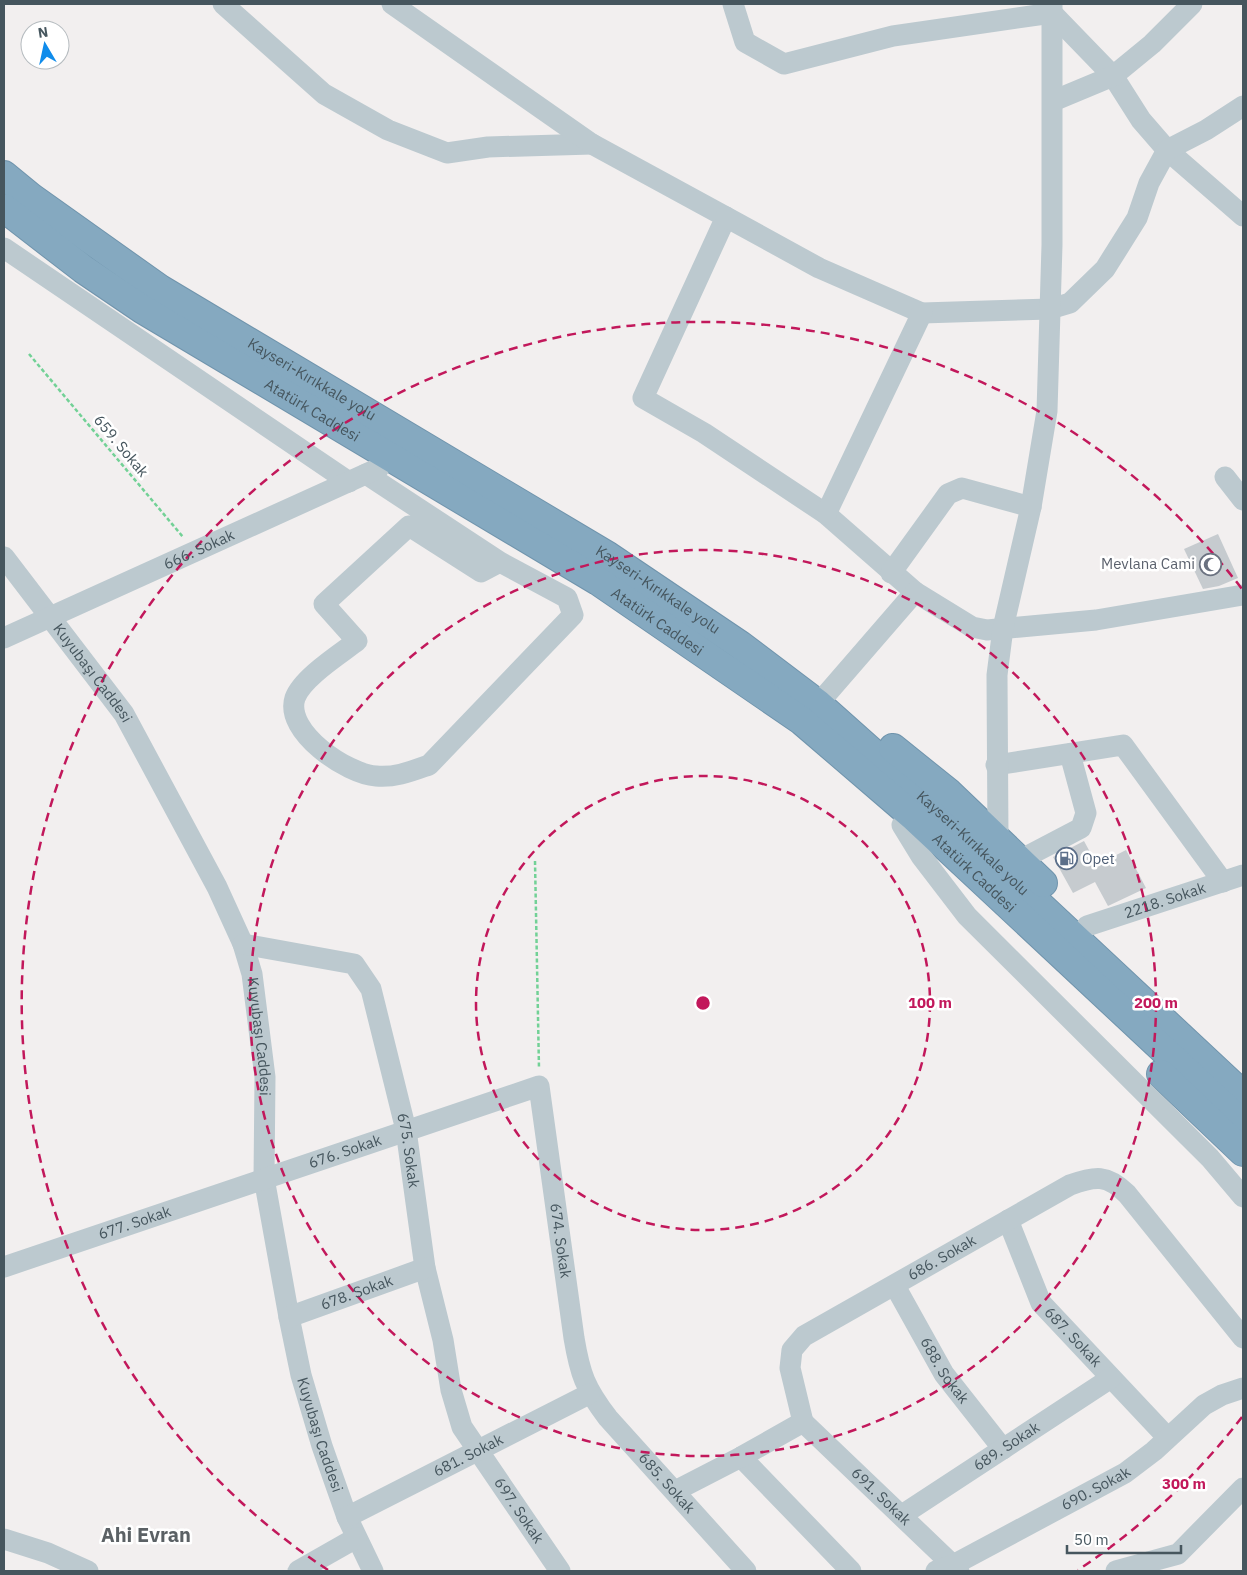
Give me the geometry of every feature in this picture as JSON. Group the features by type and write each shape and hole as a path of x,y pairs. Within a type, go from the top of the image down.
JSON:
{"highway":[{"name":"Kayseri-Kırıkkale yolu","path":"4,175 39,203 160,288 608,556 740,645 810,713 956,827 1243,1095"},
{"name":"Atatürk Caddesi","path":"4,208 83,269 142,309 394,462 598,581 810,713 914,818 1243,1124"},
{"path":"1243,1073 949,793 852,715 810,713 827,753 1243,1152"}],"street":[{"path":"223,4 324,94 388,130 447,153 488,146 592,144"},
{"path":"392,4 592,144 819,268 922,313 1050,309 1070,303 1105,269 1137,218 1149,184 1167,150 1206,130 1243,106"},
{"path":"733,4 745,42 784,64 893,36 1052,8"},
{"path":"1052,102 1113,76 1152,44 1192,4"},
{"path":"1052,8 1113,76 1141,120 1167,150 1243,216"},
{"path":"998,839 996,765 997,675 1003,628 1031,508 1047,411 1050,309 1052,8"},
{"path":"726,217 643,398 719,442 826,514 891,574 915,592 972,627 987,630 1096,620 1243,595"},
{"path":"4,248 358,478 500,562 567,598 573,615 429,765 402,774 376,776 352,769 322,752 296,718 293,706 296,696 310,678 357,641 324,604 409,526 481,572 500,562"},
{"path":"826,514 922,313"},
{"name":"666. Sokak","path":"4,638 394,462"},
{"path":"1225,477 1243,500"},
{"path":"891,574 948,494 962,488 1031,508"},
{"name":"Kuyubaşı Caddesi","path":"4,557 124,714 217,887 243,944 252,974 265,1077 264,1178 301,1375 322,1446 347,1517 373,1571"},
{"path":"810,713 915,592"},
{"path":"996,765 1123,745 1223,882"},
{"path":"1020,860 1081,828 1085,821 1086,813 1070,754"},
{"path":"902,825 921,856 967,916 1210,1158 1243,1197"},
{"name":"2218. Sokak","path":"1087,926 1243,875"},
{"name":"675. Sokak","path":"243,944 354,964 371,988 406,1130 425,1268 443,1340 451,1390 462,1427 478,1450"},
{"name":"676. Sokak","path":"264,1178 539,1086"},
{"name":"674. Sokak","path":"539,1086 574,1338 580,1370 589,1394"},
{"name":"677. Sokak","path":"4,1267 264,1178"},
{"name":"686. Sokak","path":"803,1422 790,1368 792,1350 804,1336 1070,1185 1090,1178 1105,1179 1118,1186 1127,1194 1243,1338"},
{"name":"687. Sokak","path":"1008,1220 1041,1303 1167,1438"},
{"name":"678. Sokak","path":"289,1317 425,1268"},
{"name":"688. Sokak","path":"894,1286 944,1374 1003,1449"},
{"name":"689. Sokak","path":"902,1515 1111,1378"},
{"name":"690. Sokak","path":"949,1569 1124,1473 1154,1451 1204,1405 1222,1395 1243,1388"},
{"name":"681. Sokak","path":"347,1517 589,1394"},
{"name":"685. Sokak","path":"589,1394 608,1418 746,1571"},
{"path":"675,1491 803,1422"},
{"name":"691. Sokak","path":"803,1422 902,1515 949,1569"},
{"name":"697. Sokak","path":"478,1450 560,1571"},
{"path":"741,1457 851,1571"},
{"path":"1116,1571 1179,1563 1243,1488"},
{"path":"298,1571 356,1538"},
{"path":"4,1539 48,1553 88,1571"}],"path":[{"name":"659. Sokak","path":"30,354 196,552"},
{"path":"535,861 539,1086"}],"building":[{"name":"Mevlana Cami","path":"1218,534 1238,578 1219,586 1203,589 1184,549"},
{"path":"1084,841 1097,865 1126,850 1146,888 1108,906 1095,882 1073,893 1053,857"}],"place":[{"name":"Mevlana Cami","path":"1211,564"},
{"name":"Opet","path":"1066,859"}],"district":[{"name":"Ahi Evran","path":"146,1535"}]}
